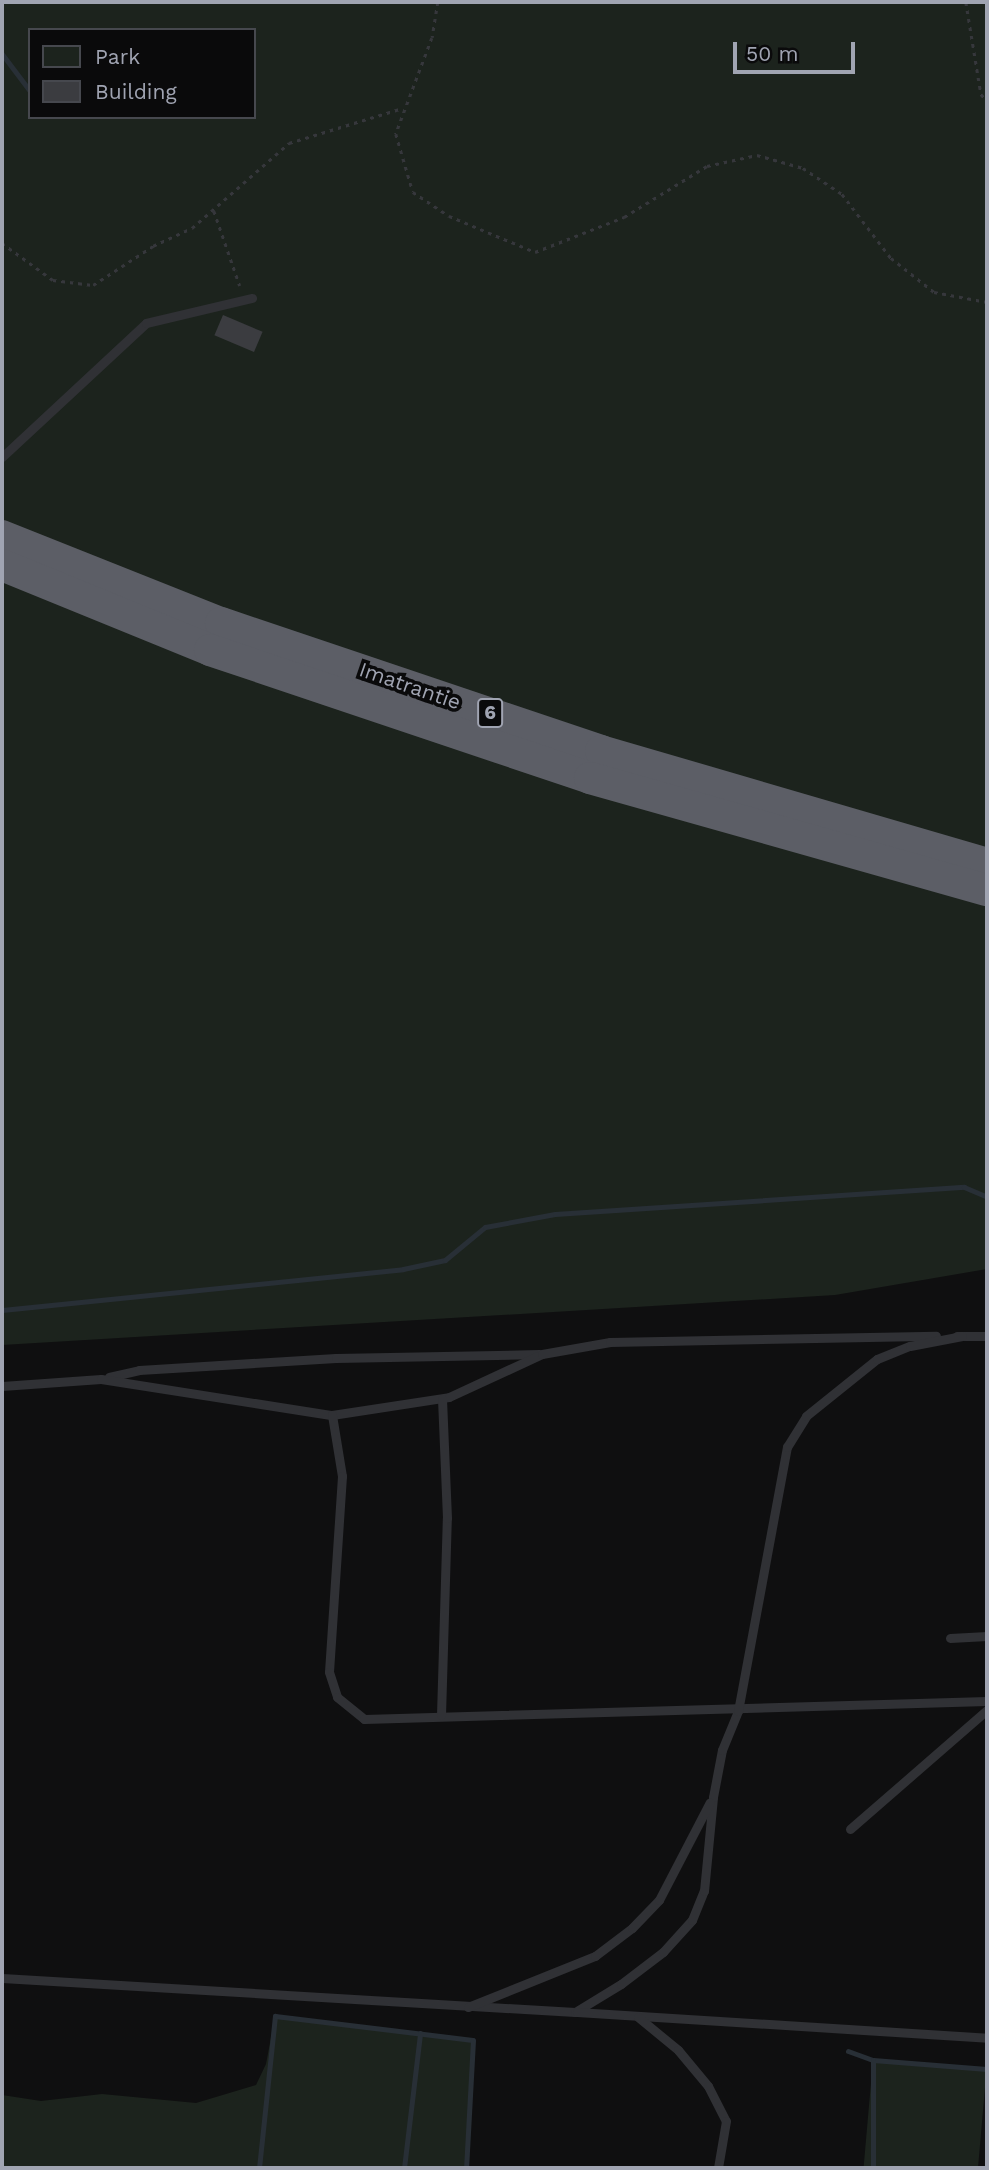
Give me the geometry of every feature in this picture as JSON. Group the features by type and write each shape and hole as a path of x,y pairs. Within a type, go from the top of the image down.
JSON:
{"highway":[{"name":"Imatrantie","path":"2,536 220,623 601,751 987,864"},
{"name":"Imatrantie","path":"2,565 210,650 590,778 987,890"}],"lane":[{"path":"2,457 146,323 252,298"},
{"path":"575,2012 663,1952 692,1920 710,1857 713,1797 722,1750 738,1711 787,1447 806,1416 877,1359 910,1346 962,1336"},
{"path":"2,1386 101,1380 139,1370 542,1354 610,1342 689,1337 987,1336"},
{"path":"101,1380 332,1415 442,1399 542,1354"},
{"path":"442,1399 447,1518 442,1715"},
{"path":"332,1415 342,1476 329,1672 337,1697 365,1719 442,1715 738,1711 987,1701"},
{"path":"950,1638 987,1636"},
{"path":"850,1829 987,1710"},
{"path":"464,2008 595,1956 632,1928 659,1900 713,1797"},
{"path":"2,1979 987,2038"},
{"path":"636,2016 678,2050 708,2086 726,2122 719,2168"}],"path":[{"path":"438,2 432,38 402,108 397,134 399,158 414,192 449,216 536,252 624,217 707,166 757,155 803,168 842,194 891,258 934,292 987,302"},
{"path":"966,2 981,94 987,102"},
{"path":"2,243 53,280 93,285 214,211 289,143 402,108"},
{"path":"214,211 237,283"}],"green space":[{"path":"2,2 987,2 987,1269 835,1295 2,1345"},
{"path":"275,2016 473,2040 466,2168 2,2168 2,2095 41,2101 102,2094 196,2103 256,2085 266,2064"},
{"path":"873,2060 987,2070 978,2168 864,2168"}],"building":[{"path":"223,315 263,332 254,352 214,335"}],"waterway":[{"path":"2,54 28,88"},
{"path":"2,1310 403,1269 445,1260 485,1227 555,1214 964,1187 987,1197"},
{"path":"259,2168 275,2016 473,2040 466,2168"},
{"path":"404,2168 420,2033"},
{"path":"848,2051 873,2060 987,2069"},
{"path":"873,2060 873,2168"}]}
